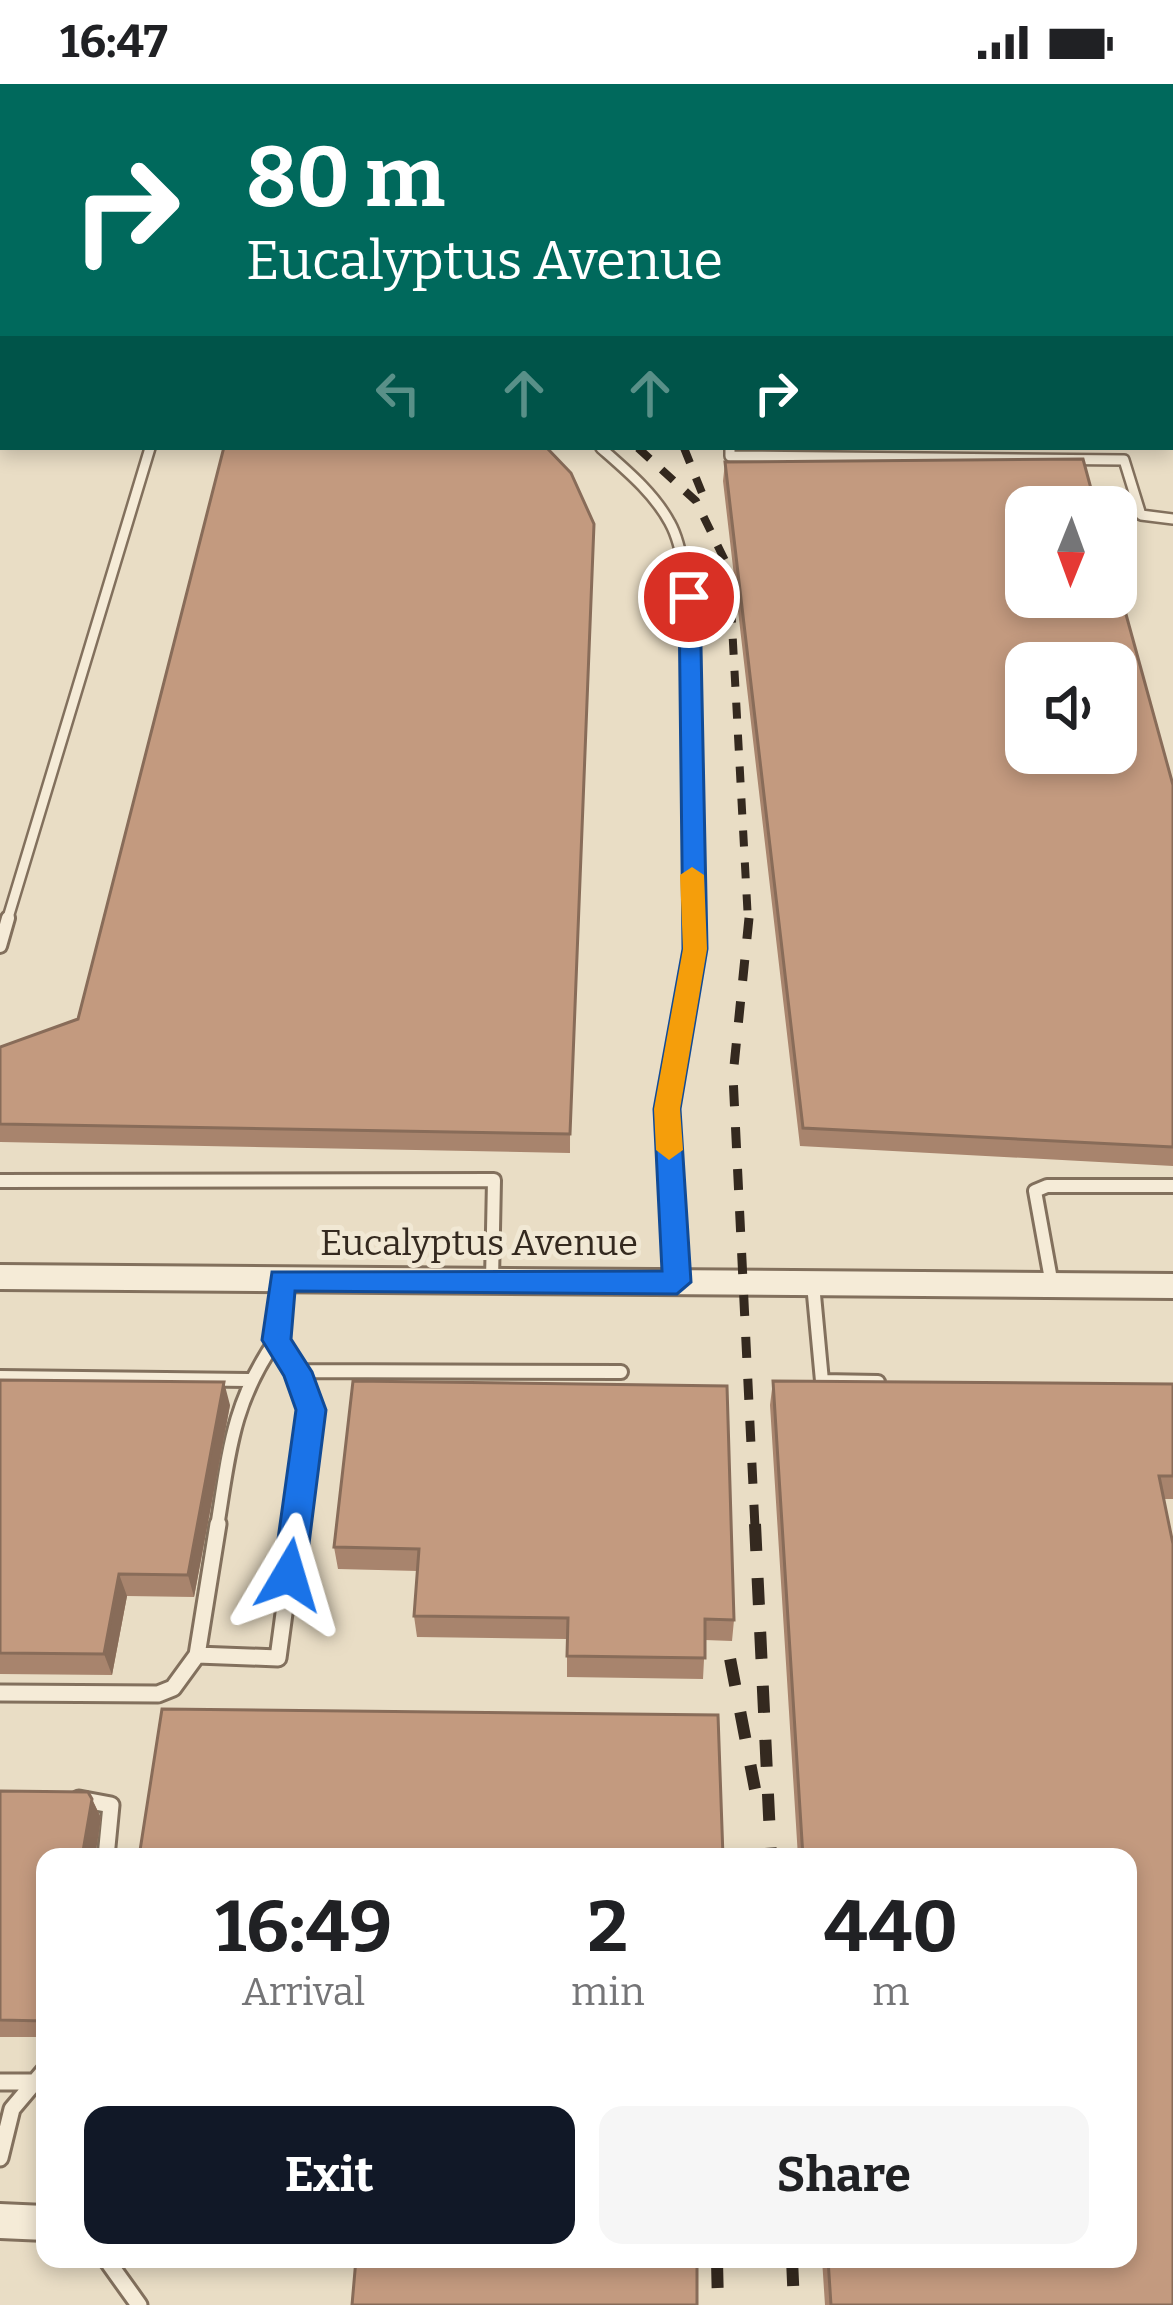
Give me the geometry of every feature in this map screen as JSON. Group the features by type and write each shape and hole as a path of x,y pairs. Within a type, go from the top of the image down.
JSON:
{"street":[{"name":"Eucalyptus Avenue","path":"0,1276 1173,1286"},
{"path":"0,2222 36,2223"}],"lane":[{"path":"0,946 149,450"},
{"path":"603,450 636,478 671,525 689,597 695,949 667,1109 677,1282"},
{"path":"730,450 730,456 1124,460"},
{"path":"1121,450 1141,515 1173,519"},
{"path":"0,1181 494,1180 493,1281"},
{"path":"1052,1285 1035,1190 1047,1186 1173,1186"},
{"path":"0,1693 158,1694 173,1688 197,1655 236,1410 248,1380 276,1340 282,1280"},
{"path":"813,1283 822,1381 892,1382"},
{"path":"197,1655 278,1658 311,1410 297,1372 276,1340"},
{"path":"297,1372 621,1372"},
{"path":"0,1376 248,1380"},
{"path":"63,1798 111,1805 107,1848"},
{"path":"0,2082 36,2077"},
{"path":"0,2158 13,2109 36,2081"},
{"path":"112,2268 139,2305"}],"building":[{"path":"223,450 549,450 571,473 594,524 570,1134 0,1124 0,1047 78,1019"},
{"path":"1083,459 1090,486 1005,486 1005,618 1127,618 1134,642 1005,642 1005,774 1137,774 1137,654 1173,785 1173,1147 803,1128 725,462"},
{"path":"0,1380 224,1382 188,1575 119,1574 104,1654 0,1653"},
{"path":"353,1381 727,1386 734,1620 705,1619 705,1658 567,1656 568,1618 414,1616 419,1549 334,1547"},
{"path":"773,1381 1173,1384 1173,1476 1159,1476 1173,1544 1173,2305 831,2305 829,2268 1137,2268 1137,1848 802,1848"},
{"path":"162,1709 718,1715 723,1848 140,1848"},
{"path":"0,1791 88,1792 92,1799 84,1848 36,1848 36,2021 0,2020"},
{"path":"355,2268 697,2268 697,2305 352,2305"}],"railway":[{"path":"640,450 696,501 729,569 748,921"},
{"path":"685,450 706,503"},
{"path":"749,918 733,1076 755,1527"},
{"path":"755,1524 771,1848"},
{"path":"720,1606 755,1789"},
{"path":"717,2268 718,2305"},
{"path":"792,2268 794,2305"}],"slow traffic":[{"path":"669,1150 667,1109 695,949 692,875"}],"route":[{"path":"289,1575 311,1410 297,1372 276,1340 282,1280 677,1282 667,1109 695,949 689,597"}]}
